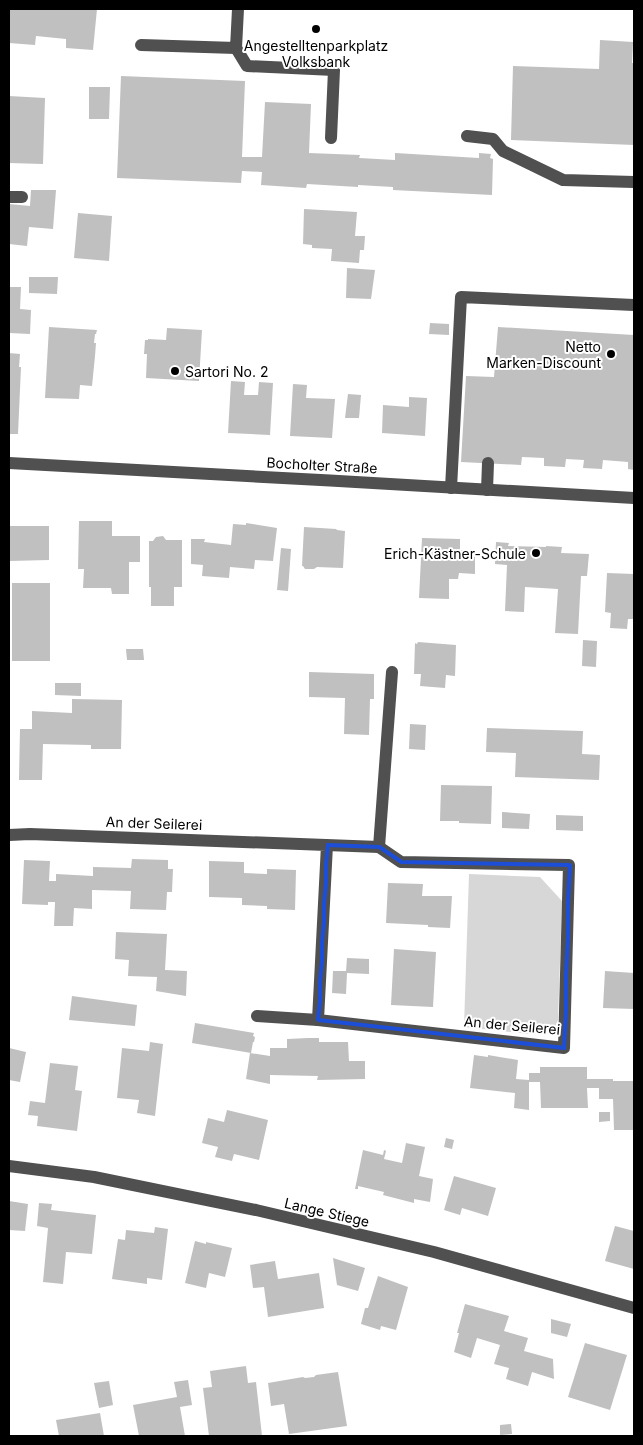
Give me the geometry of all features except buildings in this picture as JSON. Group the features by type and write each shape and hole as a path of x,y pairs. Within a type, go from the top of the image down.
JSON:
{"street":[{"path":"238,9 236,48 247,66 334,70 331,138"},
{"path":"141,44 236,48"},
{"path":"467,136 493,139 503,151 563,180 634,182"},
{"path":"451,488 461,297 634,305"},
{"name":"Bocholter Straße","path":"9,463 634,498"},
{"path":"487,490 488,463"},
{"path":"379,847 392,672"},
{"name":"An der Seilerei","path":"9,835 30,834 379,847 401,862 569,865 564,1048 318,1020"},
{"path":"257,1016 318,1020 327,845"},
{"name":"Lange Stiege","path":"9,1166 94,1177 256,1210 434,1252 634,1308"}],"highlighted area":[{"path":"327,845 379,847 401,862 569,865 564,1048 318,1020"}],"shaded area":[{"path":"469,874 540,877 562,901 558,1020 555,1027 546,1033 529,1034 464,1027"}],"place":[{"name":"Angestelltenparkplatz Volksbank","path":"316,29"},
{"name":"Netto Marken-Discount","path":"611,354"},
{"name":"Sartori No. 2","path":"175,371"},
{"name":"Erich-Kästner-Schule","path":"536,553"}]}
